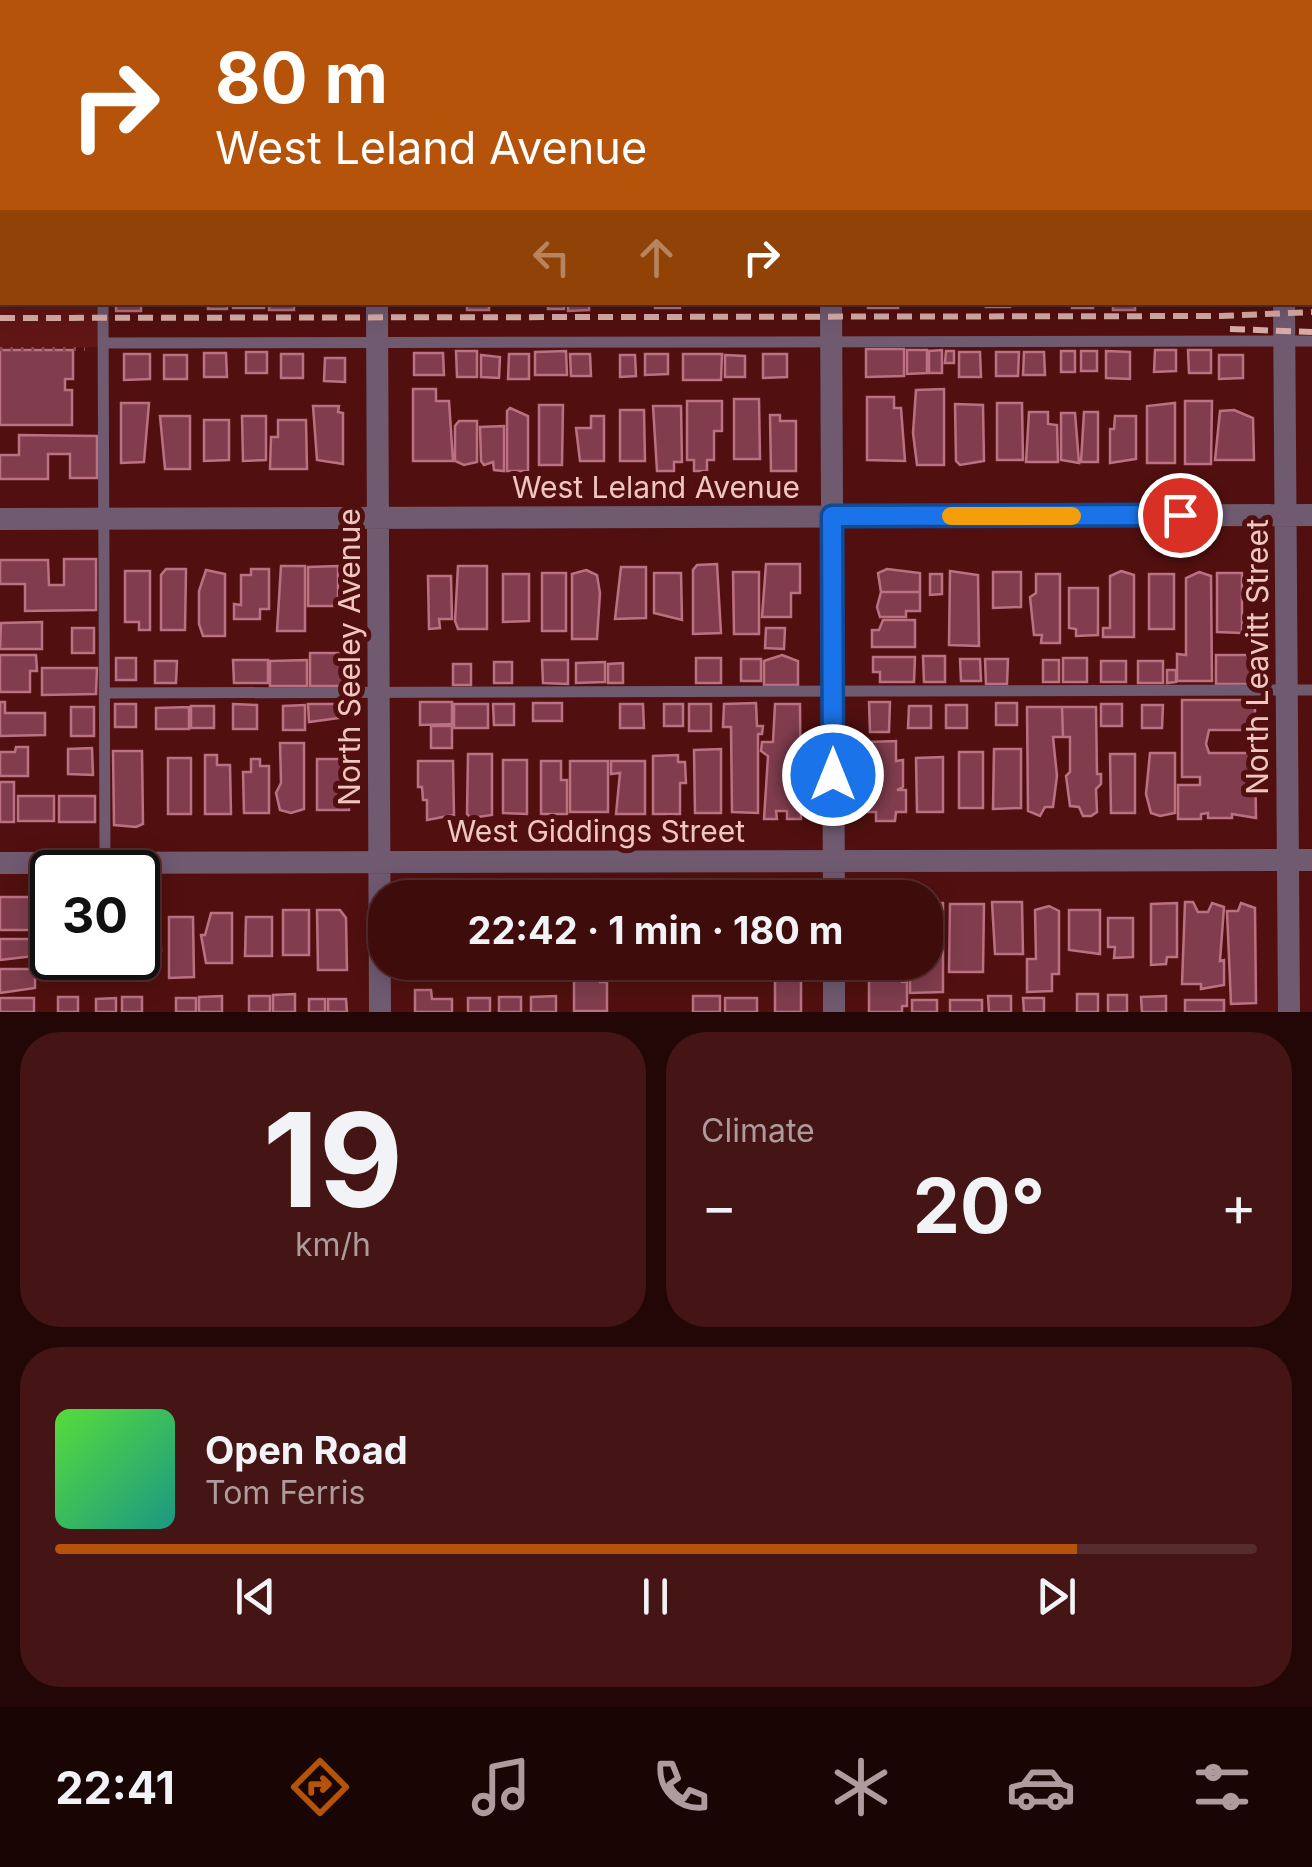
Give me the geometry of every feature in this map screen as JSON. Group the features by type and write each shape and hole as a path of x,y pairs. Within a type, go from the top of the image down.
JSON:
{"street":[{"name":"North Seeley Avenue","path":"378,305 380,1012"},
{"path":"831,305 834,880"},
{"name":"North Leavitt Street","path":"1284,305 1287,690 1300,860 1290,1012"},
{"name":"West Leland Avenue","path":"0,519 1312,515"},
{"name":"West Giddings Street","path":"160,862 1300,860"},
{"name":"West Giddings Street","path":"0,863 30,863"},
{"path":"834,980 834,1012"}],"lane":[{"path":"104,305 105,850"},
{"path":"104,346 1312,341"},
{"path":"104,693 1312,690"}],"path":[{"path":"0,349 104,346"}],"shaded area":[{"path":"0,305 103,305 104,347 0,348"}],"building":[{"path":"116,305 141,305 141,311 116,311"},
{"path":"208,305 227,305 227,309 208,309"},
{"path":"233,305 264,305 264,308"},
{"path":"269,305 294,305 294,310 269,310"},
{"path":"467,305 489,305 489,310 467,310"},
{"path":"548,305 564,305 564,309 548,309"},
{"path":"568,305 589,305 589,310 568,311"},
{"path":"655,305 680,305 680,308"},
{"path":"868,305 898,305 898,308"},
{"path":"1072,305 1093,305 1093,308"},
{"path":"1113,305 1135,305 1135,310 1113,310"},
{"path":"866,349 904,349 904,376 866,377"},
{"path":"0,350 73,350 73,379 65,379 65,390 72,390 72,425 0,425"},
{"path":"907,350 927,350 927,373 907,374"},
{"path":"942,350 942,373 929,373 929,351"},
{"path":"1155,350 1176,350 1176,371 1154,372"},
{"path":"1188,350 1211,350 1211,373 1189,373"},
{"path":"456,351 477,351 477,377 457,377"},
{"path":"566,351 567,375 535,375 535,352"},
{"path":"946,351 954,351 954,363 945,363"},
{"path":"1061,351 1075,351 1075,372 1061,372"},
{"path":"1081,351 1097,351 1097,371 1081,371"},
{"path":"1106,351 1130,352 1130,379 1106,378"},
{"path":"246,352 267,352 267,373 246,373"},
{"path":"959,352 980,352 981,377 959,377"},
{"path":"996,352 1019,352 1018,376 996,376"},
{"path":"1024,352 1044,352 1045,375 1023,375"},
{"path":"204,353 226,353 227,377 204,377"},
{"path":"414,353 443,353 444,375 414,375"},
{"path":"124,354 150,354 150,379 124,380"},
{"path":"281,354 303,354 303,378 281,378"},
{"path":"509,354 529,354 529,379 508,379"},
{"path":"570,354 590,354 591,376 571,376"},
{"path":"645,354 668,354 668,374 645,375"},
{"path":"683,354 722,354 721,380 683,380"},
{"path":"763,354 787,354 787,377 763,378"},
{"path":"164,355 187,355 187,379 164,379"},
{"path":"481,355 500,357 499,378 481,377"},
{"path":"620,355 635,355 636,376 620,377"},
{"path":"725,355 745,356 745,377 725,377"},
{"path":"1219,355 1243,355 1243,378 1219,379"},
{"path":"325,358 345,358 345,382 324,381"},
{"path":"413,389 436,389 436,401 449,401 453,461 413,461"},
{"path":"944,389 944,465 917,465 913,433 916,390"},
{"path":"867,397 894,397 894,408 901,408 905,461 867,460"},
{"path":"734,399 759,399 760,459 734,459"},
{"path":"687,401 722,401 722,431 714,431 714,460 707,460 707,471 694,471 694,460 687,460"},
{"path":"1185,401 1212,401 1211,464 1185,464"},
{"path":"121,403 149,403 144,462 121,463"},
{"path":"997,403 1022,403 1023,460 997,460"},
{"path":"1175,403 1175,463 1147,463 1147,406"},
{"path":"955,404 983,405 984,461 960,465 956,461"},
{"path":"539,405 563,405 562,465 539,465"},
{"path":"313,406 339,406 338,412 343,413 343,464 317,460"},
{"path":"653,406 681,406 682,462 674,462 674,471 657,471"},
{"path":"510,408 528,416 528,471 507,471"},
{"path":"620,410 644,410 645,461 620,461"},
{"path":"1234,410 1253,418 1254,460 1215,460 1220,411"},
{"path":"1029,412 1048,412 1048,424 1057,425 1058,462 1026,462"},
{"path":"1084,412 1098,412 1098,462 1081,462"},
{"path":"1061,413 1075,413 1079,463 1061,460"},
{"path":"770,415 780,415 780,421 796,421 796,471 771,471"},
{"path":"160,416 190,416 190,469 165,469"},
{"path":"242,416 266,416 266,460 243,461"},
{"path":"591,416 604,416 604,461 580,461 576,428 591,428"},
{"path":"1115,416 1136,416 1136,459 1110,463 1110,429 1114,429"},
{"path":"204,420 229,420 229,460 204,461"},
{"path":"278,420 306,420 307,469 270,469 271,437 278,437"},
{"path":"459,421 477,421 477,462 464,465 455,461 455,426"},
{"path":"504,426 504,471 494,470 493,462 484,465 481,461 480,427"},
{"path":"19,435 97,436 97,478 70,478 70,454 48,454 48,479 0,479 0,455 19,455"},
{"path":"64,559 96,559 96,610 25,611 25,584 0,584 0,560 48,560 49,585 64,585"},
{"path":"717,564 721,633 693,634 693,570 697,565"},
{"path":"766,564 800,564 800,593 791,593 791,617 762,617"},
{"path":"281,566 305,566 305,631 277,631"},
{"path":"338,566 338,606 308,606 308,567"},
{"path":"458,566 487,566 487,629 458,629"},
{"path":"621,567 646,567 646,618 615,619"},
{"path":"166,569 186,569 185,630 161,630 161,575"},
{"path":"251,569 269,569 269,609 260,609 260,619 234,619 234,604 241,605 241,575 251,575"},
{"path":"887,569 920,573 920,592 881,592 878,573"},
{"path":"206,570 225,574 225,636 203,636 199,624 199,591"},
{"path":"586,570 597,575 600,593 597,639 572,639 572,574"},
{"path":"125,571 150,571 150,630 139,630 139,622 125,622"},
{"path":"950,571 978,575 979,646 949,645"},
{"path":"1121,571 1134,575 1134,637 1103,637 1103,628 1110,628 1110,576"},
{"path":"733,572 759,572 759,634 734,634"},
{"path":"993,572 1021,572 1021,607 993,608"},
{"path":"1199,572 1211,576 1212,681 1177,681 1177,654 1186,655 1186,578"},
{"path":"542,573 566,573 566,631 542,631"},
{"path":"654,573 681,573 682,620 654,613"},
{"path":"1217,573 1242,573 1242,633 1217,632"},
{"path":"503,574 529,574 529,621 503,622"},
{"path":"930,574 942,574 942,594 930,595"},
{"path":"1036,574 1060,574 1060,643 1041,643 1042,635 1034,635 1030,597 1036,593"},
{"path":"1149,574 1174,574 1174,629 1149,629"},
{"path":"428,576 451,576 452,619 439,619 440,628 429,629"},
{"path":"1069,588 1098,588 1098,635 1076,636 1076,629 1069,628"},
{"path":"881,592 920,592 920,611 906,611 906,617 880,617 877,607"},
{"path":"883,620 915,620 915,647 872,647 872,630 879,630"},
{"path":"42,622 42,649 0,649 1,623"},
{"path":"72,628 94,628 94,653 72,653"},
{"path":"766,628 785,628 784,649 765,648"},
{"path":"310,653 343,653 343,686 310,686"},
{"path":"0,655 36,655 37,671 30,671 30,692 0,692"},
{"path":"782,655 798,661 798,685 764,685 764,661"},
{"path":"1216,655 1254,655 1254,684 1216,684"},
{"path":"923,656 945,656 945,682 924,682"},
{"path":"873,657 915,657 914,682 880,682 880,672 873,672"},
{"path":"116,658 136,658 136,680 116,680"},
{"path":"696,658 721,658 721,683 696,683"},
{"path":"1063,658 1087,658 1087,682 1063,682"},
{"path":"741,659 761,659 761,681 741,681"},
{"path":"960,659 980,659 981,681 961,681"},
{"path":"985,659 1008,659 1007,684 986,684"},
{"path":"233,660 268,660 268,683 234,683"},
{"path":"307,660 307,686 270,686 270,661"},
{"path":"542,660 568,660 568,684 543,683"},
{"path":"1043,660 1059,660 1059,682 1043,682"},
{"path":"155,661 177,661 176,683 155,683"},
{"path":"1101,661 1126,661 1126,682 1101,682"},
{"path":"1138,661 1163,661 1163,683 1138,683"},
{"path":"494,662 512,662 512,683 494,683"},
{"path":"605,662 605,682 576,683 576,663"},
{"path":"623,663 623,683 608,683 608,664"},
{"path":"453,664 471,664 471,685 453,685"},
{"path":"42,668 97,668 96,694 42,695"},
{"path":"1167,670 1176,670 1176,682 1167,683"},
{"path":"1182,700 1255,700 1255,730 1209,730 1206,744 1209,753 1255,753 1256,818 1232,814 1232,818 1208,818 1208,813 1201,814 1201,819 1178,819 1178,785 1200,785 1200,777 1182,777"},
{"path":"0,702 5,702 5,713 45,713 45,735 0,736"},
{"path":"420,702 452,702 452,724 420,725"},
{"path":"869,702 890,702 889,732 870,732"},
{"path":"533,703 562,703 562,721 533,721"},
{"path":"756,703 757,726 763,726 762,734 758,734 758,813 732,812 731,727 723,727 724,704"},
{"path":"996,703 1017,703 1017,725 996,725"},
{"path":"115,704 136,704 136,727 115,727"},
{"path":"233,704 257,705 257,729 233,729"},
{"path":"308,704 347,704 347,717 309,722"},
{"path":"454,704 488,704 488,728 454,728"},
{"path":"493,704 514,704 514,725 494,725"},
{"path":"620,704 643,704 644,728 620,728"},
{"path":"664,704 683,704 683,726 664,726"},
{"path":"689,704 711,704 711,731 689,731"},
{"path":"775,704 800,704 801,819 787,819 787,811 776,811 777,819 764,819 768,756 761,751 762,742 773,742"},
{"path":"1101,704 1122,704 1122,726 1101,726"},
{"path":"305,705 305,730 283,730 283,706"},
{"path":"946,705 967,705 967,728 946,728"},
{"path":"1142,705 1163,705 1162,728 1142,728"},
{"path":"191,706 214,706 214,728 191,728"},
{"path":"909,706 931,706 931,728 908,728"},
{"path":"71,707 94,707 94,736 71,736"},
{"path":"189,707 189,729 156,729 156,708"},
{"path":"1027,707 1062,707 1063,737 1053,737 1057,776 1053,807 1045,807 1040,816 1028,811"},
{"path":"1062,707 1096,707 1097,774 1101,774 1101,784 1096,789 1097,812 1091,816 1083,816 1079,807 1070,806 1066,776 1070,772 1070,737 1063,737"},
{"path":"431,726 452,726 452,748 431,748"},
{"path":"896,741 896,761 903,760 903,787 897,790 906,790 906,812 896,812 895,821 876,821 876,812 868,812 867,742"},
{"path":"280,743 304,743 304,809 291,813 280,810 276,793 281,783"},
{"path":"16,747 28,747 28,776 0,776 0,752 15,752"},
{"path":"92,748 93,775 68,774 68,749"},
{"path":"721,749 721,813 695,813 694,750"},
{"path":"994,749 1021,749 1021,808 993,809"},
{"path":"113,751 142,751 143,824 136,827 114,825"},
{"path":"959,752 983,752 983,808 959,808"},
{"path":"1150,753 1175,753 1175,813 1151,813 1146,794"},
{"path":"468,754 492,754 492,815 471,818 467,814"},
{"path":"1110,754 1135,754 1135,813 1111,813"},
{"path":"205,755 217,755 217,765 230,765 231,814 205,814"},
{"path":"678,755 678,762 685,762 686,783 680,783 680,814 653,814 653,756"},
{"path":"943,757 943,812 917,812 916,758"},
{"path":"168,758 191,758 191,814 168,814"},
{"path":"251,759 260,759 260,766 269,766 269,813 244,813 243,772 251,772"},
{"path":"317,759 349,759 349,810 317,810"},
{"path":"503,760 527,760 527,814 503,813"},
{"path":"418,761 453,761 454,815 427,820 427,800 423,800 422,787 418,787"},
{"path":"541,761 561,761 561,780 567,780 567,814 541,814"},
{"path":"570,761 608,761 608,812 570,812"},
{"path":"611,761 645,761 645,814 616,814 620,773 611,774"},
{"path":"0,782 14,782 14,822 0,822"},
{"path":"18,796 54,796 54,821 18,821"},
{"path":"59,796 95,796 95,822 59,822"},
{"path":"0,897 30,897 30,930 0,930"},
{"path":"992,902 1022,902 1023,954 995,954"},
{"path":"1185,902 1193,902 1198,912 1208,912 1212,903 1224,907 1220,961 1224,960 1224,985 1201,989 1201,984 1182,984"},
{"path":"1177,903 1177,957 1167,957 1166,964 1151,965 1151,904"},
{"path":"1241,903 1255,908 1256,1003 1231,1004 1227,911 1238,911"},
{"path":"950,904 984,904 983,972 949,972"},
{"path":"1049,906 1059,911 1059,974 1052,974 1052,991 1027,992 1027,959 1036,959 1035,910"},
{"path":"283,910 309,910 309,955 283,955"},
{"path":"317,910 340,910 346,918 347,970 318,970"},
{"path":"1069,910 1100,910 1100,954 1069,950"},
{"path":"211,913 232,913 232,963 206,963 201,935 205,935"},
{"path":"169,917 193,917 194,977 169,978"},
{"path":"246,917 272,917 272,956 245,956"},
{"path":"1108,918 1133,918 1133,957 1114,958 1115,947 1108,947"},
{"path":"0,939 30,939 30,957 0,960"},
{"path":"0,969 30,969 35,988 0,993"},
{"path":"574,980 607,982 607,1011 574,1011"},
{"path":"775,980 801,980 801,1012 775,1012"},
{"path":"869,980 907,982 907,1006 902,1006 902,1012 869,1012"},
{"path":"910,980 943,980 943,992 910,993"},
{"path":"415,990 431,990 432,999 452,999 452,1012 415,1012"},
{"path":"295,994 295,1012 273,1012 273,995"},
{"path":"1077,994 1098,994 1098,1012 1077,1012"},
{"path":"1108,995 1127,995 1127,1012 1108,1012"},
{"path":"222,996 222,1012 199,1012 199,997"},
{"path":"249,996 270,996 270,1012 249,1012"},
{"path":"556,996 556,1012 531,1012 531,997"},
{"path":"693,996 720,996 720,1012 693,1012"},
{"path":"988,996 1011,996 1011,1012 989,1012"},
{"path":"1166,996 1166,1012 1142,1012 1141,997"},
{"path":"58,997 78,997 78,1012 58,1012"},
{"path":"122,997 142,997 142,1012 122,1012"},
{"path":"499,997 521,997 521,1012 499,1012"},
{"path":"0,998 34,998 34,1012 0,1012"},
{"path":"116,998 116,1012 96,1012 96,999"},
{"path":"176,998 196,998 196,1012 176,1012"},
{"path":"468,998 490,998 490,1012 468,1012"},
{"path":"725,998 757,998 757,1012 725,1012"},
{"path":"1023,998 1044,998 1044,1012 1024,1012"},
{"path":"309,999 325,999 325,1012 309,1012"},
{"path":"328,999 346,999 347,1012 328,1012"},
{"path":"912,1000 937,1000 937,1012 912,1012"},
{"path":"950,1000 982,1000 982,1012 950,1012"},
{"path":"1185,1000 1224,1000 1224,1012 1185,1012"}],"railway":[{"path":"0,318 1220,316 1312,312"},
{"path":"1230,329 1312,332"}],"slow traffic":[{"path":"951,516 1072,516"}],"route":[{"path":"833,775 832,516 1180,515"}]}
